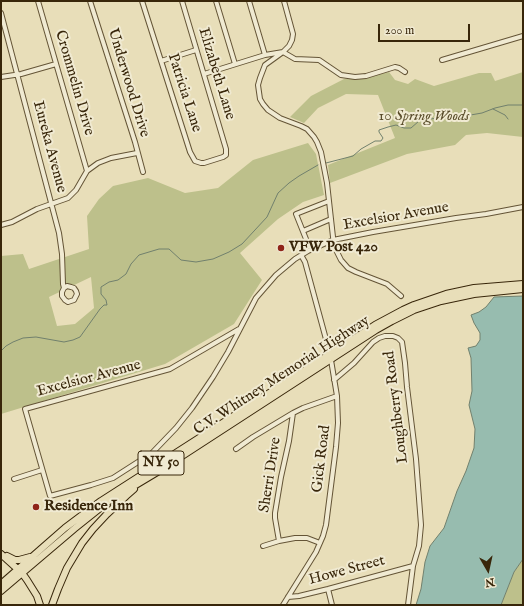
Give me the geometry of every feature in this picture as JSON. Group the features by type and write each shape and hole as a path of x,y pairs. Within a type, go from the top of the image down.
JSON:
{"highway":[{"name":"C.V. Whitney Memorial Highway","path":"1,584 20,572 109,501 158,471 380,322 403,310 446,294 474,288 523,284"},
{"name":"C.V. Whitney Memorial Highway","path":"1,592 35,555 65,528 101,501 330,357 376,330 414,310 456,297 523,290"},
{"path":"52,605 67,568 93,528 126,496 158,471"},
{"path":"1,554 12,559 20,560 35,555"},
{"path":"1,554 20,572 34,590 40,605"}],"street":[{"name":"Crommelin Drive","path":"38,1 87,171"},
{"name":"Underwood Drive","path":"90,1 135,142 143,172"},
{"name":"Patricia Lane","path":"142,1 192,158 201,163 226,155"},
{"name":"Elizabeth Lane","path":"182,1 226,149 226,155"},
{"path":"216,1 235,64"},
{"path":"249,1 265,55"},
{"path":"284,1 293,34 292,40 283,52 266,65 258,85 260,99 268,110 280,118 301,126 314,136 321,152 327,184 334,246 345,266 387,284 400,296"},
{"name":"Eureka Avenue","path":"1,13 61,243 63,286"},
{"path":"442,60 523,36"},
{"path":"161,61 196,50"},
{"path":"204,74 265,55 283,52 295,59 319,60 341,76 366,76 395,67 405,72"},
{"path":"1,76 17,74 56,64"},
{"path":"1,225 12,222 38,209 64,200 76,190 87,171 98,163 111,158 137,153"},
{"path":"306,239 296,214 329,201"},
{"name":"Excelsior Avenue","path":"239,329 170,369 25,409 50,496 113,478 152,453 176,428 192,408 213,377 228,352 256,298 266,285 286,266 301,255 333,240 523,207"},
{"path":"303,230 331,219"},
{"name":"Gick Road","path":"283,605 312,559 323,536 326,525 338,423 337,396 330,357 305,262 301,255"},
{"name":"Loughberry Road","path":"334,380 379,338 384,336 393,336 402,342 416,459 421,532 413,566"},
{"path":"236,449 293,413 337,396"},
{"name":"Sherri Drive","path":"279,541 275,513 293,413"},
{"path":"14,479 42,470"},
{"path":"263,546 295,538 307,538 320,543"},
{"path":"408,605 413,566"},
{"name":"Howe Street","path":"288,597 328,589 413,566"},
{"path":"328,589 332,605"}],"green space":[{"name":"10 Spring Woods","path":"389,72 395,80 408,84 415,79 434,86 479,73 491,73 495,81 523,72 523,137 487,133 466,135 455,145 407,154 330,183 328,165 395,138 378,95 346,94 318,108 304,123 290,117 311,96 344,79 366,77"},
{"path":"308,143 316,154 324,195 303,202 278,219 240,253 262,280 234,324 165,364 1,414 1,256 23,254 29,269 89,249 87,216 99,199 113,186 148,178 185,193 218,188 253,160","holes":["91,277 94,308 75,324 57,326 49,297"]},
{"path":"523,559 523,605 501,605 514,572"}],"water":[{"path":"523,296 523,559 514,572 501,605 416,605 430,546 444,528 474,448 475,429 469,405 472,391 471,358 468,348 476,346 480,340 480,333 471,315 486,307 494,297"}],"waterway":[{"path":"326,163 353,156 361,149 375,141 381,141 383,138 379,130 388,127 396,125 404,128 411,128 419,121 428,119 459,117 482,113 508,105 523,105"},
{"path":"493,109 505,115 508,119"},
{"path":"1,351 6,346 23,338 36,337 64,342 80,337 100,309 104,305 107,305 106,300 101,294 101,287 109,282 118,280 126,274 131,264 139,255 159,249 169,249 181,260 196,262 213,259 229,252 242,244 267,217 278,193 289,183 318,165"}],"place":[{"name":"VFW Post 420","path":"281,248"},
{"name":"Residence Inn","path":"36,507"}]}
